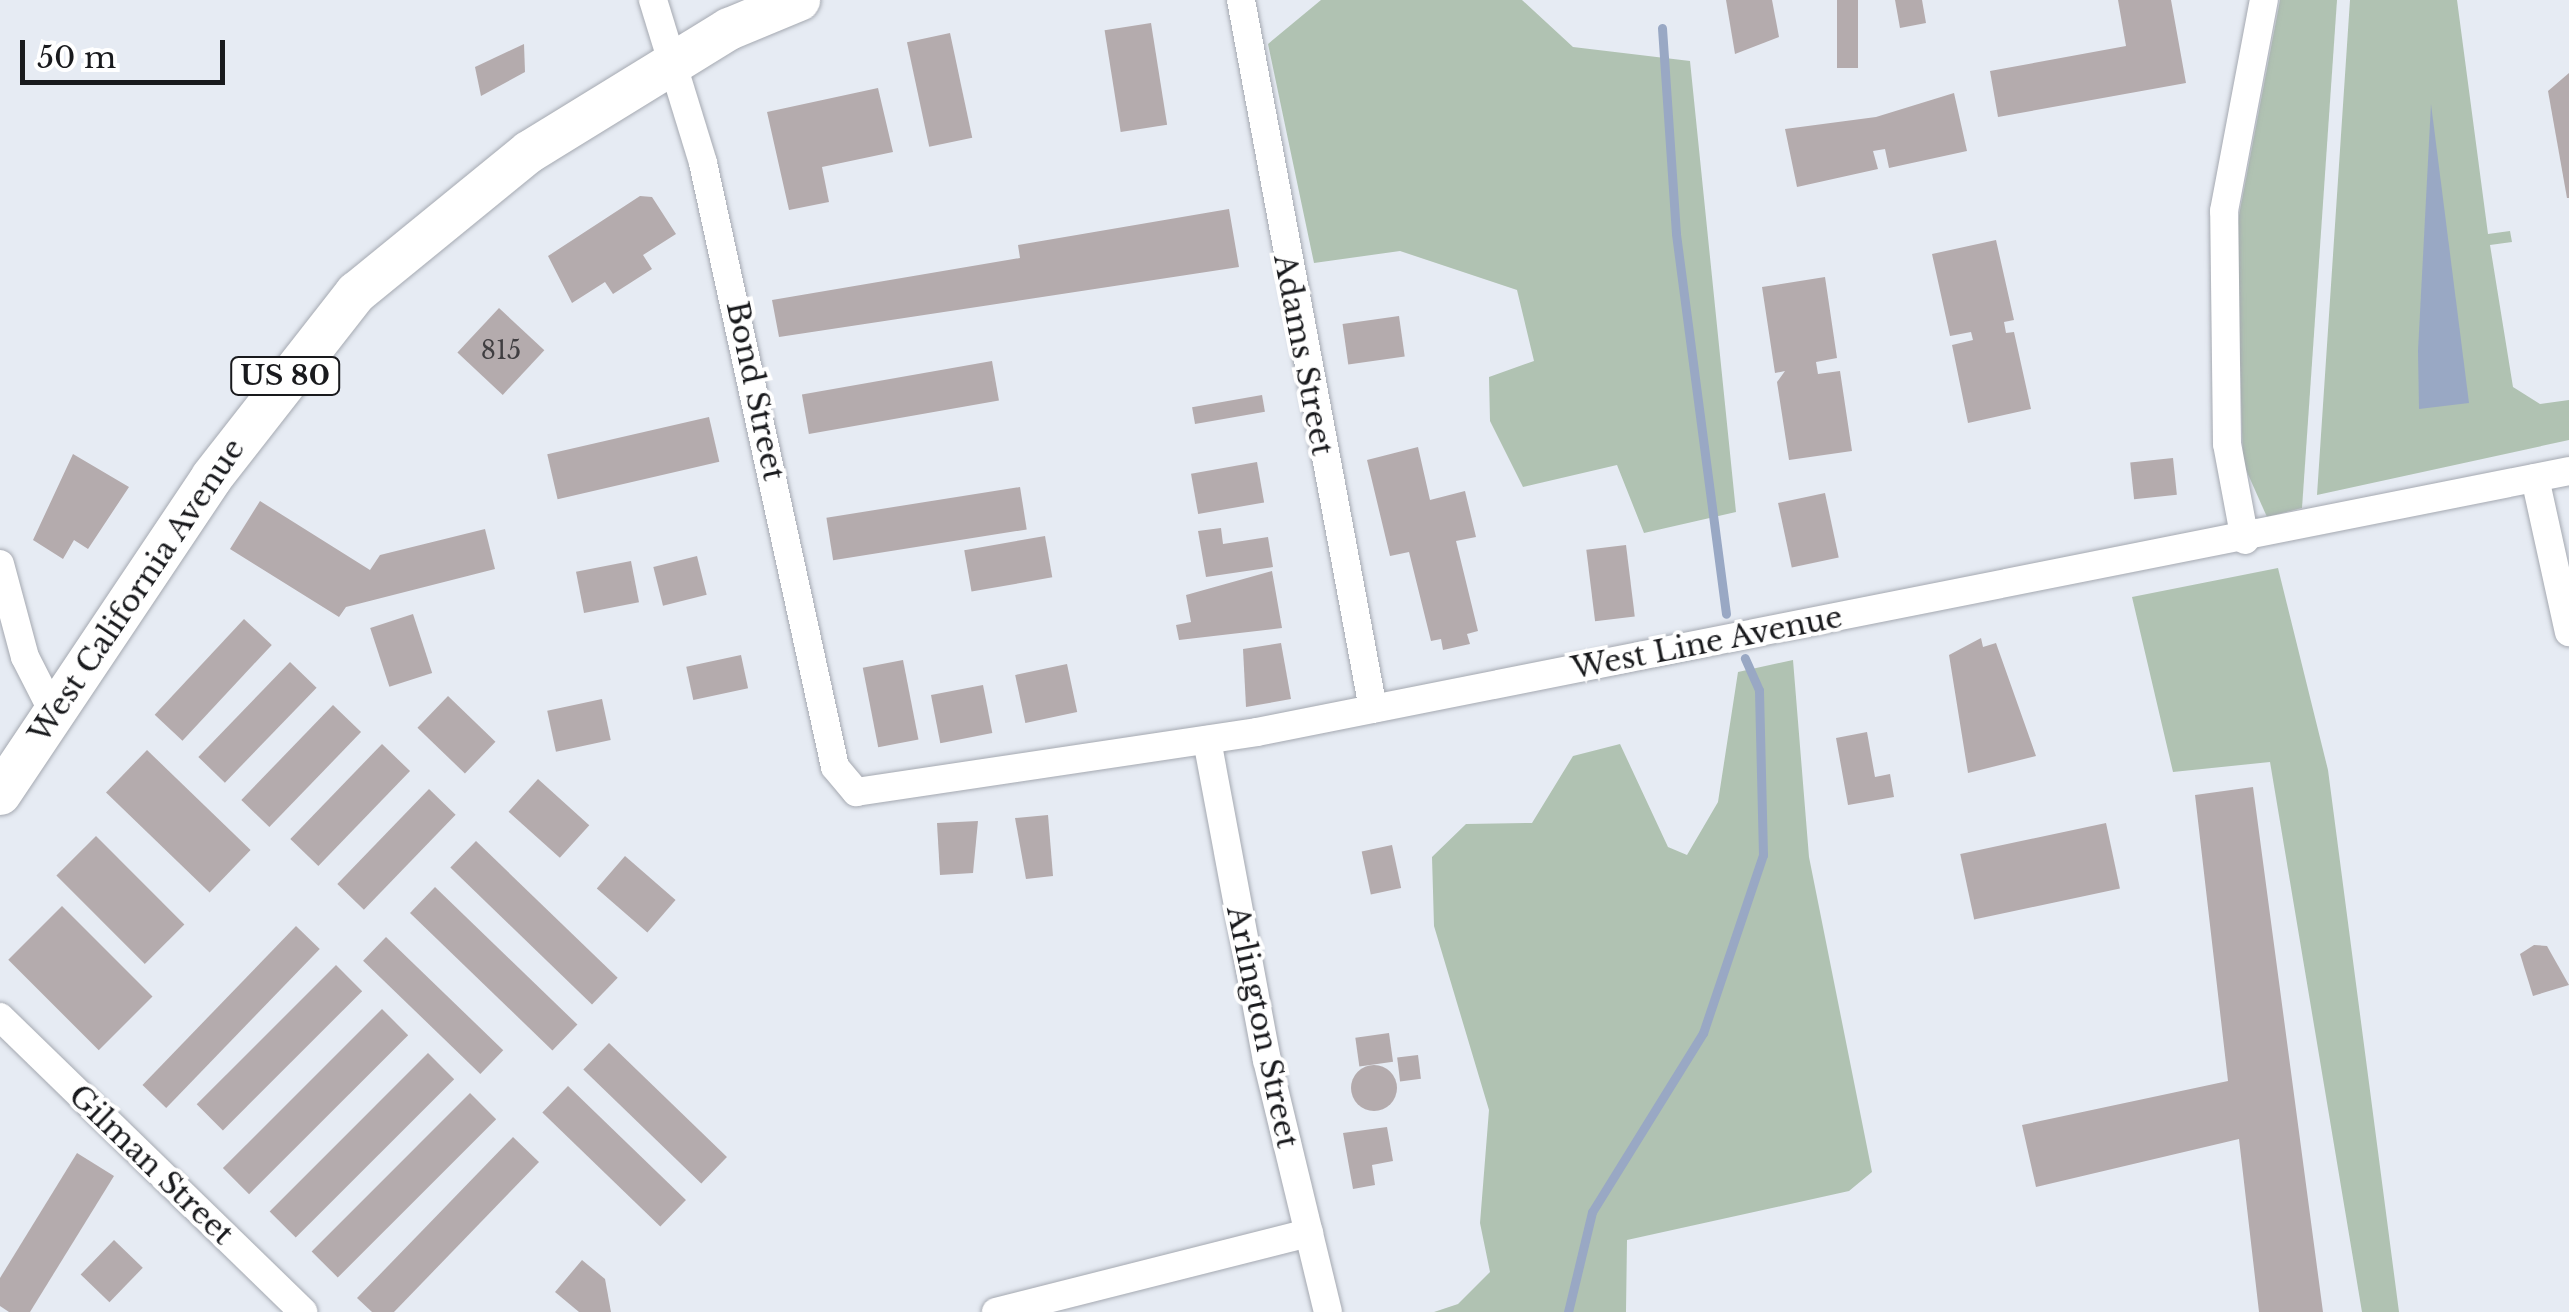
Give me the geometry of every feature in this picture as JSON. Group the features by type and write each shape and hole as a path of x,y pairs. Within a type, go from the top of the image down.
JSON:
{"main road":[{"name":"West California Avenue","path":"0,794 297,358 356,293 495,176 675,59 799,0"}],"street":[{"name":"Bond Street","path":"653,0 675,59 844,785"},
{"name":"Adams Street","path":"1241,0 1373,708"},
{"path":"2245,540 2227,444 2222,245 2264,0"},
{"name":"West Line Avenue","path":"844,785 890,790 1124,745 1207,740 2245,540 2569,471"},
{"path":"2536,478 2569,632"},
{"path":"0,564 4,596 53,712"},
{"name":"Arlington Street","path":"1207,740 1308,1234 1328,1312"},
{"name":"Gilman Street","path":"0,1017 303,1312"},
{"path":"996,1312 1308,1234"}],"green space":[{"path":"1321,0 1522,0 1573,47 1690,61 1736,512 1644,533 1617,465 1523,487 1490,421 1489,377 1534,361 1517,290 1400,251 1314,263 1268,44"},
{"path":"2280,0 2337,0 2302,508 2267,517 2243,463 2236,231"},
{"path":"2350,0 2457,0 2488,234 2510,231 2512,242 2490,245 2513,387 2540,404 2569,400 2569,440 2317,495"},
{"path":"2278,568 2328,770 2399,1312 2362,1312 2270,762 2173,772 2132,597"},
{"path":"1793,660 1809,857 1872,1172 1849,1191 1627,1240 1626,1312 1434,1312 1458,1304 1490,1272 1480,1223 1489,1110 1434,926 1432,857 1466,824 1532,823 1573,756 1620,744 1668,847 1687,855 1718,802 1738,672"}],"water":[{"path":"2431,104 2469,403 2419,409 2418,351"}],"building":[{"path":"1726,0 1772,0 1779,37 1735,54"},
{"path":"1837,0 1858,0 1858,68 1837,68"},
{"path":"1895,0 1922,0 1926,23 1900,28"},
{"path":"2118,0 2171,0 2186,83 1998,117 1990,71 2126,46"},
{"path":"1151,23 1167,125 1121,132 1105,30"},
{"path":"950,33 972,138 929,147 907,42"},
{"path":"524,44 525,72 481,96 475,67"},
{"path":"2569,73 2569,198 2567,198 2548,91"},
{"path":"878,88 893,152 822,167 829,202 789,210 767,112"},
{"path":"1954,93 1967,151 1889,168 1885,149 1873,151 1878,169 1797,187 1785,129 1876,117"},
{"path":"640,196 652,197 676,234 643,255 652,269 613,294 605,282 572,303 548,256"},
{"path":"1229,209 1239,267 779,337 772,300 1020,258 1018,245"},
{"path":"1996,240 2014,320 2004,322 2006,333 2014,332 2031,409 1968,423 1952,345 1973,340 1971,332 1950,336 1932,254"},
{"path":"1825,277 1837,358 1816,362 1818,374 1840,371 1852,451 1789,460 1777,382 1785,371 1775,373 1762,287"},
{"path":"499,308 544,350 503,395 457,353"},
{"path":"1399,316 1405,357 1348,365 1343,324"},
{"path":"992,361 999,400 809,434 802,395"},
{"path":"1262,395 1265,412 1195,424 1192,407"},
{"path":"709,417 719,462 558,499 547,454"},
{"path":"1418,447 1430,500 1465,491 1476,537 1456,541 1478,631 1467,634 1470,644 1443,650 1441,639 1431,641 1409,552 1390,556 1367,460"},
{"path":"73,454 129,487 88,549 74,540 63,559 33,540"},
{"path":"2173,458 2177,495 2134,499 2130,462"},
{"path":"1257,462 1264,502 1198,514 1191,474"},
{"path":"1020,487 1027,529 833,560 826,518"},
{"path":"1825,493 1839,558 1792,568 1778,503"},
{"path":"260,501 370,570 380,555 485,529 495,569 346,607 339,617 230,549"},
{"path":"1221,528 1223,544 1268,537 1273,567 1206,577 1198,531"},
{"path":"1045,536 1052,577 972,592 964,550"},
{"path":"1626,545 1635,616 1595,621 1586,550"},
{"path":"697,556 707,595 663,606 653,567"},
{"path":"631,561 639,602 584,613 576,572"},
{"path":"1272,571 1282,628 1179,640 1176,625 1191,622 1186,595"},
{"path":"413,614 432,673 389,687 370,628"},
{"path":"244,619 272,645 182,741 155,715"},
{"path":"1981,638 1983,647 1996,643 2036,756 1968,773 1949,655"},
{"path":"1281,643 1291,699 1246,707 1243,649"},
{"path":"741,655 748,688 693,700 686,667"},
{"path":"903,660 918,740 878,747 863,668"},
{"path":"290,662 317,688 225,783 198,757"},
{"path":"1067,664 1077,712 1025,723 1015,675"},
{"path":"983,685 992,733 940,743 931,695"},
{"path":"448,696 495,742 465,773 417,728"},
{"path":"602,699 611,740 556,752 547,711"},
{"path":"333,705 361,732 269,827 241,800"},
{"path":"1867,732 1875,777 1890,774 1894,797 1848,805 1836,738"},
{"path":"382,744 410,771 318,866 290,839"},
{"path":"147,750 251,850 210,892 106,792"},
{"path":"538,779 589,825 560,858 509,812"},
{"path":"2253,787 2323,1312 2259,1312 2239,1139 2036,1187 2022,1125 2228,1081 2195,795"},
{"path":"429,789 456,815 364,910 337,884"},
{"path":"1048,815 1053,876 1026,879 1015,818"},
{"path":"978,821 973,873 940,875 937,823"},
{"path":"2106,823 2120,889 1974,920 1960,854"},
{"path":"96,836 184,924 145,964 56,876"},
{"path":"476,841 618,978 592,1004 450,868"},
{"path":"1392,845 1401,888 1371,894 1362,851"},
{"path":"625,856 676,900 647,932 597,888"},
{"path":"435,887 577,1025 552,1050 410,913"},
{"path":"62,906 153,997 99,1050 8,960"},
{"path":"296,926 320,949 166,1108 142,1085"},
{"path":"386,937 503,1050 480,1074 363,961"},
{"path":"2534,945 2547,946 2569,985 2533,996 2520,954"},
{"path":"336,965 362,991 223,1130 197,1104"},
{"path":"382,1009 408,1035 249,1194 223,1168"},
{"path":"1389,1033 1393,1062 1359,1066 1355,1038"},
{"path":"609,1043 727,1157 701,1184 583,1070"},
{"path":"428,1053 454,1079 296,1238 270,1211"},
{"path":"1418,1055 1421,1079 1400,1081 1397,1058"},
{"path":"1374,1065 1390,1072 1397,1088 1390,1104 1374,1111 1358,1104 1351,1088 1358,1072"},
{"path":"568,1086 686,1200 660,1227 542,1113"},
{"path":"470,1093 496,1119 338,1278 312,1251"},
{"path":"1387,1127 1393,1161 1372,1165 1375,1185 1353,1189 1343,1133"},
{"path":"513,1137 539,1162 394,1312 372,1312 357,1298"},
{"path":"77,1153 114,1176 30,1312 9,1312 0,1306 0,1278"},
{"path":"114,1240 143,1268 109,1302 81,1275"},
{"path":"582,1260 605,1279 611,1312 579,1312 555,1292"}],"waterway":[{"path":"1662,28 1676,234 1726,614"},
{"path":"1568,1312 1592,1212 1703,1033 1763,855 1759,690 1745,658"}]}
